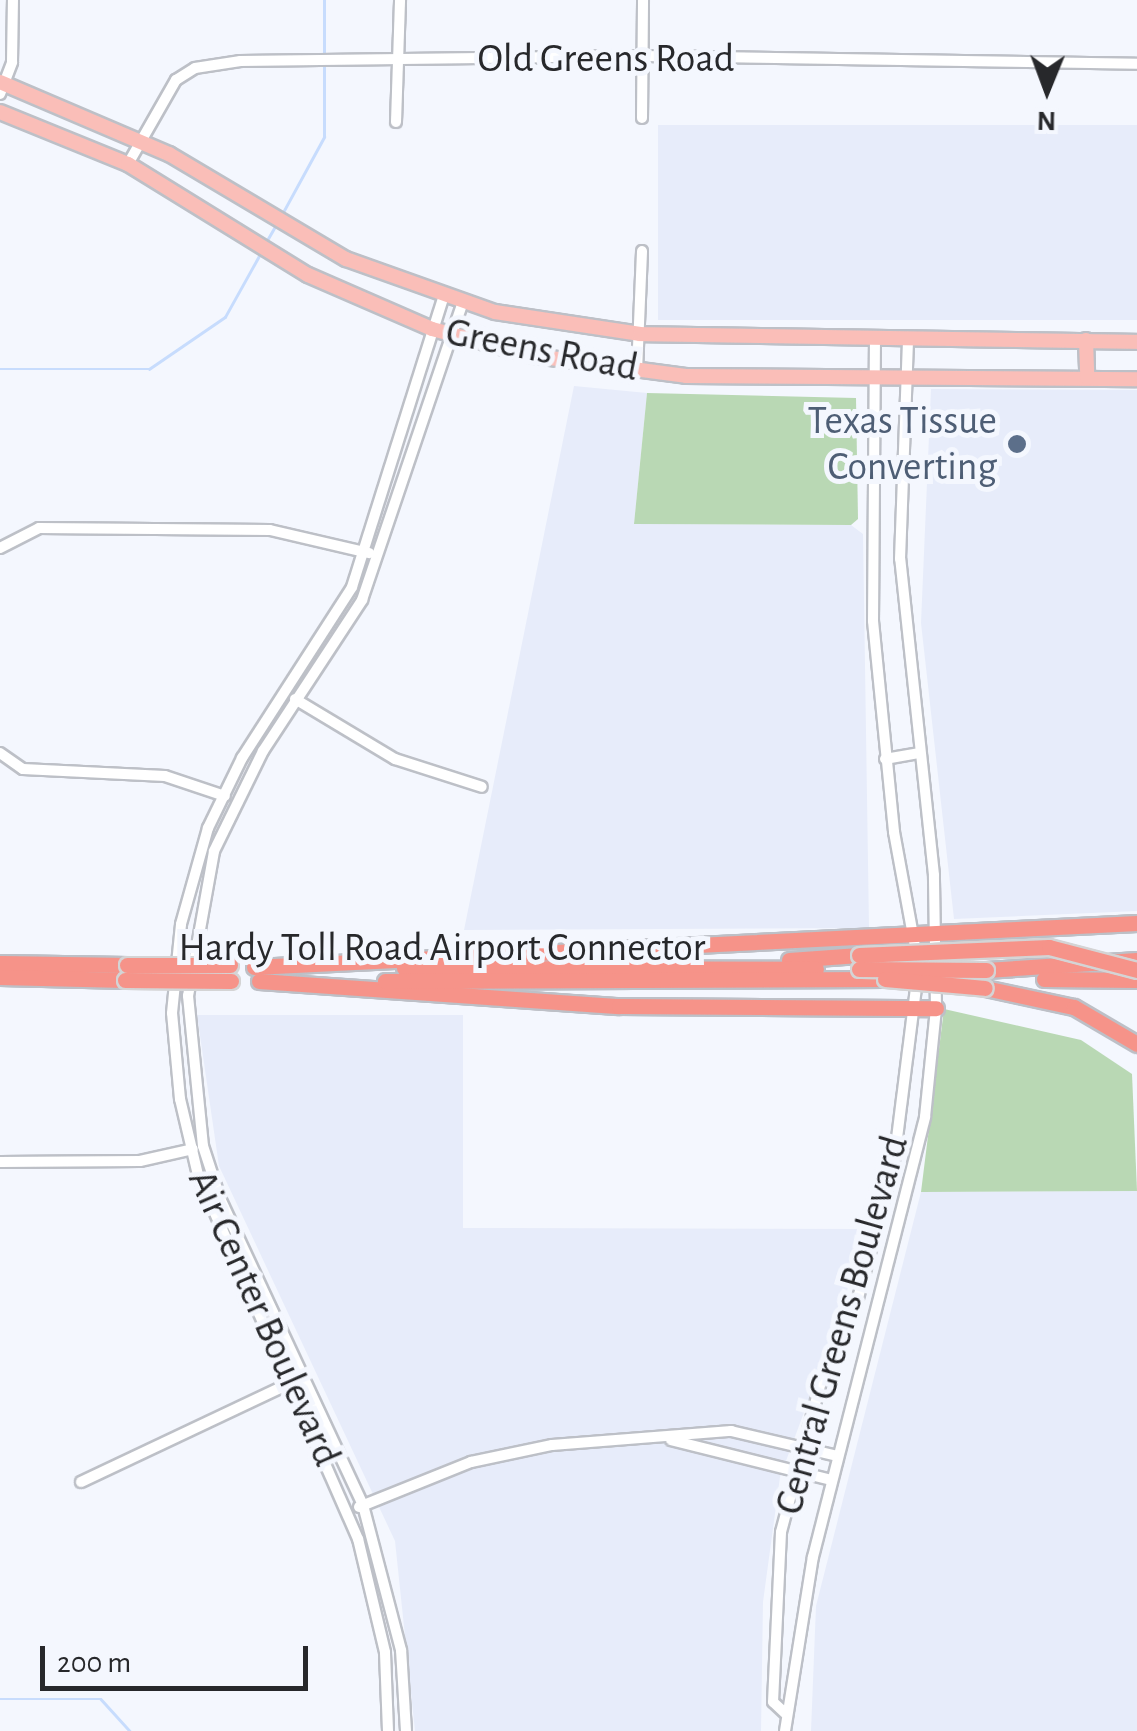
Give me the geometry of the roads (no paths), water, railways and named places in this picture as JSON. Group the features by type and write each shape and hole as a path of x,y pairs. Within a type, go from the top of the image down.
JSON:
{"highway":[{"path":"256,974 615,944 916,937 1137,923"},
{"path":"859,968 1049,947 1137,970"},
{"path":"985,979 1137,960"},
{"name":"Hardy Toll Road Airport Connector","path":"0,963 126,972"},
{"path":"859,968 985,979 1137,980"},
{"name":"Hardy Toll Road Airport Connector","path":"256,974 859,968 885,980 985,979"},
{"name":"Hardy Toll Road Airport Connector","path":"0,977 126,972 859,968"},
{"path":"256,974 619,1006 936,1008"},
{"path":"985,979 1074,1007 1137,1044"}],"main road":[{"name":"Greens Road","path":"1,87 141,140 291,230 462,304 640,334 1137,342"},
{"name":"Greens Road","path":"0,112 128,164 274,256 452,335 637,371 874,378 1137,378"},
{"path":"1086,340 1087,378"}],"street":[{"path":"1,87 12,62 13,0"},
{"path":"396,122 400,0"},
{"path":"642,118 644,0"},
{"name":"Old Greens Road","path":"128,164 176,80 195,68 317,56 401,61 643,56 1137,64"},
{"path":"637,371 642,251"},
{"name":"Air Center Boulevard","path":"388,1731 385,1652 348,1511 242,1281 190,1150 173,996 192,874 222,795 338,613 366,552 443,298"},
{"name":"Air Center Boulevard","path":"406,1731 401,1650 363,1505 255,1272 204,1146 188,996 199,906 234,802 336,649 379,557 462,304"},
{"name":"Central Greens Boulevard","path":"785,1713 773,1702 774,1596 798,1468 822,1378 862,1289 904,1114 916,1007 916,937 884,758 872,621 879,559 876,336"},
{"name":"Central Greens Boulevard","path":"784,1731 785,1713 796,1698 801,1629 832,1480 924,1117 936,1008 938,936 900,559 908,337"},
{"path":"0,548 39,528 270,530 379,557"},
{"path":"879,559 900,559"},
{"path":"286,692 395,759 482,788"},
{"path":"0,753 23,769 164,776 234,802"},
{"path":"884,758 918,753"},
{"path":"173,996 188,996"},
{"path":"904,1114 924,1117"},
{"path":"0,1162 140,1160 204,1146"},
{"path":"242,1281 255,1272"},
{"path":"81,1482 304,1376"},
{"path":"348,1511 509,1452 670,1440 731,1431 838,1456"},
{"path":"670,1440 798,1468 832,1480"},
{"path":"385,1652 401,1650"}],"waterway":[{"path":"324,0 324,57"},
{"path":"281,216 324,137 324,65"},
{"path":"266,242 277,223"},
{"path":"0,369 149,369 225,317 260,254"},
{"path":"0,1699 101,1699 130,1731"}],"place":[{"name":"Texas Tissue Converting","path":"1017,444"}]}
